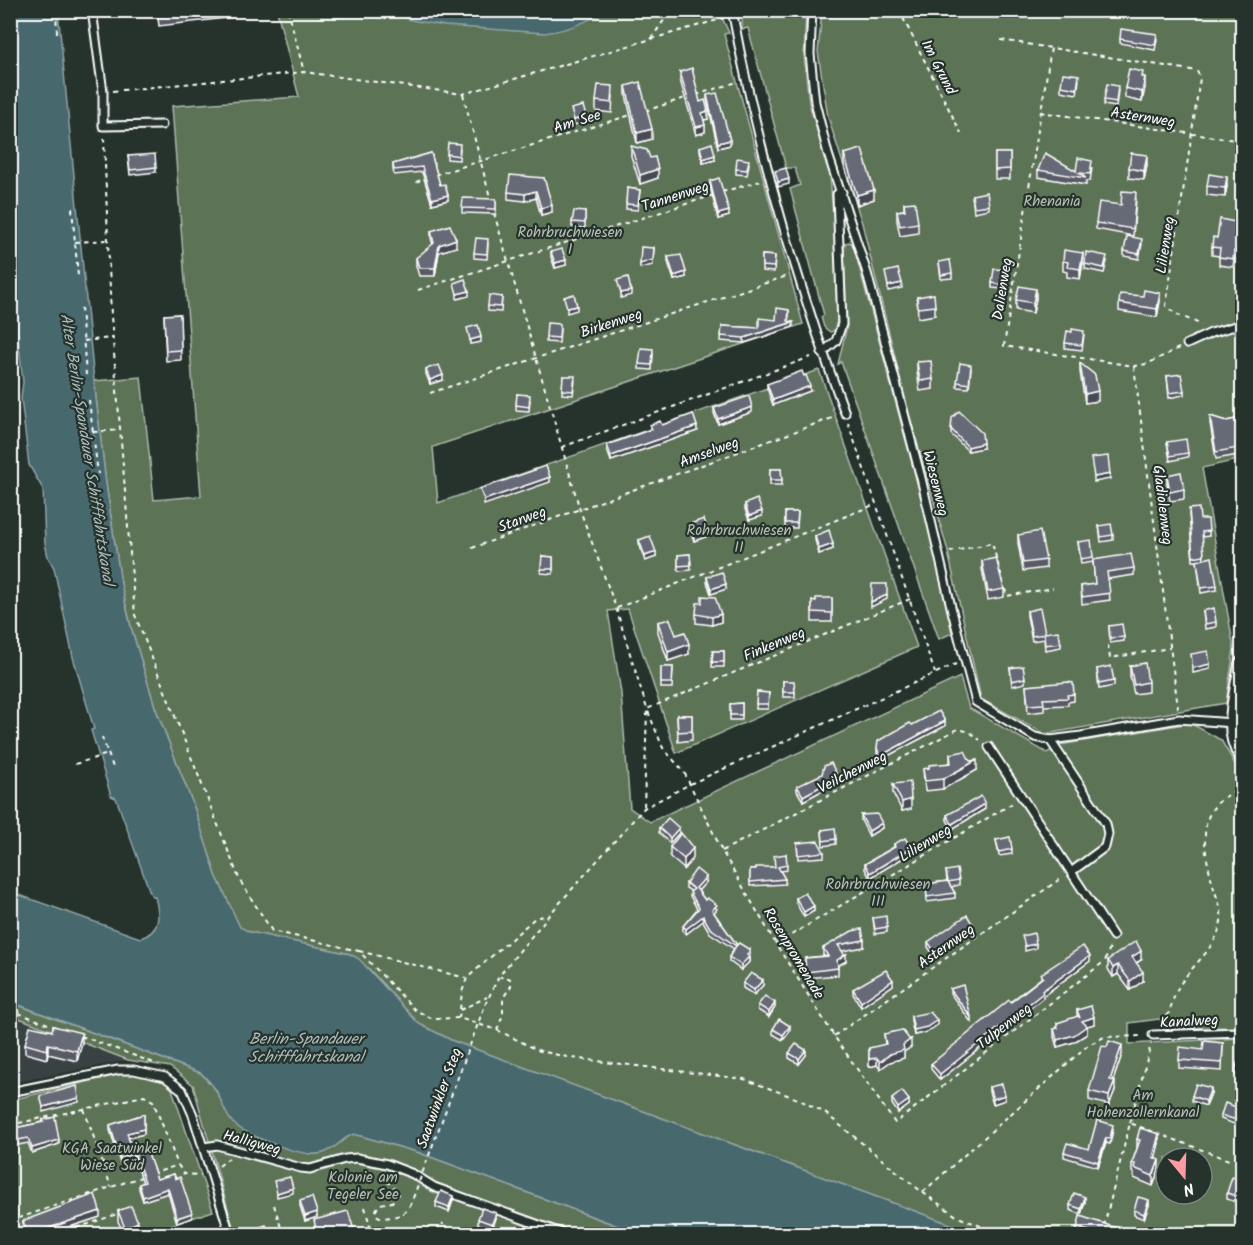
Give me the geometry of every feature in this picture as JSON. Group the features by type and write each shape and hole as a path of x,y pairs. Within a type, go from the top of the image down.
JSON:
{"street":[{"path":"1242,664 1232,736 1242,756"}],"lane":[{"path":"92,10 103,92 103,126 162,125"},
{"name":"Wiesenweg","path":"812,10 810,54 815,102 828,154 867,273 921,478 976,702 1035,737 1050,740 1179,719 1233,723"},
{"path":"735,13 744,80 768,178 822,353 845,413"},
{"path":"822,353 836,341 842,324 837,194 842,192"},
{"path":"1187,344 1211,333 1242,324"},
{"path":"1050,740 1106,824 1108,834 1105,847 1071,872"},
{"path":"988,747 1113,936"},
{"name":"Kanalweg","path":"1154,1035 1242,1032"},
{"path":"10,1092 118,1070 134,1070 165,1077"},
{"name":"Halligweg","path":"165,1077 182,1090 204,1147 217,1145 310,1169 351,1159 387,1164 413,1174 434,1187 564,1234"},
{"path":"204,1147 230,1234"}],"path":[{"path":"288,10 304,72"},
{"path":"651,39 671,10"},
{"name":"Im Grund","path":"899,10 961,133"},
{"path":"57,33 56,11 58,11"},
{"path":"103,92 304,72 463,94 735,13"},
{"path":"1000,40 1197,71 1200,78 1192,135"},
{"name":"Dalienweg","path":"1051,48 1004,346 1134,366 1147,364 1187,344"},
{"name":"Am See","path":"416,182 744,80"},
{"path":"463,94 507,261 580,510 616,608 647,709 644,808 690,784 965,661"},
{"name":"Asternweg","path":"1040,112 1242,141"},
{"path":"103,126 112,338 135,615 240,881 272,931 467,978"},
{"name":"Lilienweg","path":"1192,135 1166,306 1176,314 1197,322 1211,333"},
{"name":"Tannenweg","path":"418,290 768,178"},
{"path":"72,207 78,276"},
{"path":"75,242 108,240"},
{"name":"Birkenweg","path":"430,393 797,273"},
{"path":"81,308 86,375"},
{"path":"84,341 112,338"},
{"path":"562,447 822,353"},
{"name":"Gladiolenweg","path":"1134,366 1179,719"},
{"path":"89,400 98,474"},
{"path":"845,413 935,673"},
{"name":"Amselweg","path":"580,510 845,413"},
{"path":"93,432 120,430"},
{"path":"616,608 876,504"},
{"name":"Starweg","path":"472,548 580,510"},
{"path":"939,555 992,543 1007,596 1053,588"},
{"name":"Finkenweg","path":"647,709 910,599"},
{"path":"1108,645 1110,658 1170,648"},
{"name":"Rosenpromenade","path":"647,709 663,748 684,772 722,851 776,944 834,1036 895,1123"},
{"name":"Veilchenweg","path":"722,851 957,729 970,732 988,747"},
{"path":"102,737 114,770"},
{"path":"75,764 108,754"},
{"path":"922,1192 1087,1046 1104,1037 1154,1035 1169,1016 1172,1000 1178,987 1206,953 1218,933 1222,920 1221,907 1208,864 1207,823 1216,804 1242,787"},
{"name":"Lilienweg","path":"776,944 1022,797"},
{"name":"Saatwinkler Steg","path":"387,1164 382,1177 399,1194 392,1202 380,1204 376,1208 376,1213 380,1218 385,1219 402,1214 408,1209 485,1005 499,976 549,915 644,808"},
{"name":"Asternweg","path":"834,1036 1071,872"},
{"path":"459,1018 462,992 467,978 535,918 549,915"},
{"name":"Tulpenweg","path":"895,1123 1106,961 1113,936"},
{"path":"359,951 415,1010 433,1019 459,1018 497,1030 540,1050 572,1058 744,1079 798,1099 825,1113 957,1218 1001,1234"},
{"path":"497,1030 503,1015 503,998 511,986 511,980 499,976"},
{"path":"460,1010 489,997"},
{"path":"10,1010 64,1030"},
{"path":"75,1034 160,1065 165,1077"},
{"name":"Kanalweg","path":"1101,1234 1154,1035"},
{"path":"10,1125 144,1096 153,1101 178,1165 184,1174 201,1175 211,1172 238,1151"},
{"path":"84,1109 111,1187"},
{"path":"1130,1123 1229,1160"},
{"path":"10,1221 178,1165"},
{"path":"274,1205 283,1234"},
{"path":"365,1207 372,1234"},
{"path":"60,1234 117,1214"},
{"path":"441,1234 443,1223"}],"shaded area":[{"path":"11,1015 128,1060 11,1083"}],"green space":[{"path":"277,11 729,11 721,15 729,33 724,34 803,324 433,447 438,503 819,370 917,647 676,753 628,609 608,611 621,693 630,808 650,822 960,677 969,708 1047,753 1060,745 1190,723 1221,740 1242,776 1242,1027 1167,1028 1159,1019 1129,1023 1129,1044 1242,1038 1242,1234 977,1234 453,1041 419,1024 370,970 350,954 240,928 216,875 194,807 155,707 131,627 121,584 94,381 141,377 154,500 201,496 172,106 299,97"},
{"path":"746,11 806,11 804,55 809,103 830,175 835,240 837,321 834,331 830,332 824,327 821,317 824,315 790,189 800,185 795,168 786,168 748,28 742,29 742,20"},
{"name":"Rhenania","path":"822,11 1242,11 1242,459 1202,468 1234,649 1226,703 1045,734 981,699 947,548 909,414 862,223 828,117 818,52"},
{"path":"845,243 853,244 937,556 952,633 939,639 841,362 838,364 847,326 844,250"},
{"name":"Kolonie am Tegeler See","path":"10,1002 201,1073 215,1089 233,1123 272,1143 311,1154 323,1153 354,1134 417,1152 640,1234 235,1234 193,1085 170,1067 128,1060 11,1015"},
{"name":"KGA Saatwinkel Wiese Süd","path":"134,1071 170,1083 213,1211 144,1234 11,1234 10,1100"}],"water":[{"name":"Berlin-Spandauer Schifffahrtskanal","path":"11,10 58,11 94,381 121,584 131,627 155,707 194,807 216,875 240,927 250,932 350,954 359,959 419,1024 453,1041 977,1234 640,1234 417,1152 354,1134 323,1153 290,1150 250,1134 233,1123 216,1090 201,1073 11,1002 11,892 140,938 152,932 157,922 158,910 116,798 111,796 91,730 94,729 73,657 54,568 48,557 45,543 43,489 29,465 21,398 23,382 10,265"},
{"path":"388,11 603,11 576,25 545,33 445,26 411,20"}],"building":[{"path":"1121,29 1157,34 1155,45 1120,39"},
{"path":"692,68 700,102 705,100 708,111 702,113 705,125 696,127 680,72"},
{"path":"1129,69 1143,72 1142,77 1145,77 1142,92 1125,88"},
{"path":"1063,73 1079,75 1077,89 1061,86"},
{"path":"640,82 652,129 637,133 626,86"},
{"path":"1107,84 1118,86 1116,102 1104,100"},
{"path":"598,85 613,86 612,103 596,101"},
{"path":"717,93 730,140 718,143 707,95"},
{"path":"583,106 586,116 574,120 571,109"},
{"path":"448,143 460,144 459,156 447,154"},
{"path":"712,143 715,155 703,159 700,147"},
{"path":"631,146 647,150 650,158 655,157 658,169 640,175"},
{"path":"862,149 874,190 857,195 844,154"},
{"path":"431,153 440,185 445,184 448,195 432,199 422,167 394,170 393,164"},
{"path":"995,153 1010,153 1010,169 995,170"},
{"path":"1045,153 1076,171 1078,158 1092,161 1090,174 1079,173 1086,178 1038,170"},
{"path":"1131,153 1147,155 1144,171 1129,168"},
{"path":"155,154 156,167 130,170 128,156"},
{"path":"737,158 749,160 747,170 736,169"},
{"path":"1242,158 1242,183 1240,182"},
{"path":"786,168 789,179 778,182 775,171"},
{"path":"1209,174 1227,177 1225,188 1207,186"},
{"path":"510,175 544,178 552,205 541,208 536,191 525,194 508,192"},
{"path":"719,178 729,211 718,214 710,181"},
{"path":"627,188 640,190 638,205 626,204"},
{"path":"1122,191 1136,192 1133,229 1096,223 1099,202 1121,205"},
{"path":"987,192 989,205 974,207 972,195"},
{"path":"463,198 496,199 496,209 462,208"},
{"path":"915,202 918,223 900,226 897,211 905,210 904,203"},
{"path":"574,211 585,212 585,223 572,222"},
{"path":"1220,219 1241,223 1239,229 1242,229 1242,250 1234,251 1233,259 1219,257 1220,248 1212,247 1213,237 1217,238"},
{"path":"450,225 456,239 439,245 435,268 419,268 416,258 434,243 431,231"},
{"path":"1127,236 1142,239 1139,254 1124,251"},
{"path":"476,238 488,239 487,254 474,253"},
{"path":"641,247 654,248 653,260 640,264"},
{"path":"562,249 566,260 555,263 551,252"},
{"path":"1064,250 1083,253 1080,269 1067,267 1068,262 1063,261"},
{"path":"1086,252 1107,256 1104,268 1085,264"},
{"path":"681,255 686,272 674,276 668,257"},
{"path":"762,255 775,256 774,267 762,266"},
{"path":"950,260 952,273 941,275 939,262"},
{"path":"898,269 902,283 888,286 885,272"},
{"path":"994,269 1007,270 1005,285 992,283"},
{"path":"628,277 631,291 621,293 617,280"},
{"path":"465,279 469,291 457,294 454,283"},
{"path":"1019,286 1036,289 1033,303 1016,300"},
{"path":"1144,290 1160,293 1157,309 1119,303 1120,294 1143,296"},
{"path":"574,294 577,306 567,308 564,297"},
{"path":"934,294 935,306 918,308 917,297"},
{"path":"489,295 502,297 501,307 488,306"},
{"path":"777,308 789,310 788,321 793,322 744,338 721,336 722,326 759,328 759,318 776,320"},
{"path":"180,314 181,350 166,351 164,315"},
{"path":"547,323 560,324 559,338 546,337"},
{"path":"478,325 481,337 470,340 467,328"},
{"path":"1072,329 1084,331 1082,345 1065,343 1067,331 1072,332"},
{"path":"641,348 653,349 652,365 639,364"},
{"path":"931,361 933,379 920,381 917,362"},
{"path":"960,363 971,365 969,384 957,382"},
{"path":"1080,363 1095,375 1098,391 1085,394"},
{"path":"439,365 443,375 430,380 426,369"},
{"path":"802,371 810,386 773,400 767,384"},
{"path":"1181,374 1184,391 1169,393 1167,376"},
{"path":"563,376 575,376 573,391 562,390"},
{"path":"517,394 530,395 529,407 516,405"},
{"path":"749,396 752,407 718,419 714,408"},
{"path":"959,411 982,433 983,443 968,447 951,429 952,418"},
{"path":"693,414 697,426 611,456 607,445 652,429 650,425 660,421 662,425"},
{"path":"1210,416 1226,421 1242,418 1242,441 1237,443 1238,448 1216,452"},
{"path":"1186,439 1188,453 1170,456 1167,442"},
{"path":"1108,456 1110,474 1094,477 1091,458"},
{"path":"546,466 550,477 484,500 480,489"},
{"path":"770,469 781,469 782,480 770,480"},
{"path":"1181,472 1184,489 1170,492 1167,475"},
{"path":"757,499 762,511 749,516 745,504"},
{"path":"1199,508 1200,519 1208,519 1209,531 1202,532 1204,555 1193,557 1189,509"},
{"path":"785,512 798,512 797,523 785,523"},
{"path":"704,519 708,531 694,536 690,524"},
{"path":"1111,524 1113,535 1101,537 1099,526"},
{"path":"829,530 833,544 819,549 815,536"},
{"path":"1040,531 1046,560 1023,563 1018,535"},
{"path":"650,536 656,552 645,556 639,540"},
{"path":"1091,540 1093,557 1081,559 1078,542"},
{"path":"690,554 691,565 678,566 678,555"},
{"path":"1131,554 1134,568 1107,572 1110,593 1082,597 1081,586 1095,584 1093,560"},
{"path":"542,556 553,557 553,569 541,569"},
{"path":"1212,557 1217,586 1201,588 1197,561"},
{"path":"996,558 1004,589 988,592 982,561"},
{"path":"722,572 726,584 711,589 707,577"},
{"path":"872,584 887,584 887,595 871,602"},
{"path":"702,596 715,597 721,614 712,617 696,614 697,603 702,603"},
{"path":"816,598 832,598 832,613 812,612 812,601 816,601"},
{"path":"1040,608 1045,633 1058,631 1061,643 1045,645 1044,634 1032,636 1027,611"},
{"path":"1214,608 1216,622 1205,624 1203,611"},
{"path":"670,619 676,635 685,632 689,644 668,652 658,622"},
{"path":"1122,624 1124,637 1110,638 1109,626"},
{"path":"713,651 724,651 724,662 712,662"},
{"path":"1208,651 1210,664 1193,668 1191,654"},
{"path":"1145,663 1148,682 1134,685 1130,666"},
{"path":"1023,666 1025,678 1012,681 1010,668"},
{"path":"1111,666 1114,681 1099,684 1097,669"},
{"path":"661,667 673,667 672,683 661,683"},
{"path":"783,681 794,681 795,692 783,692"},
{"path":"1073,683 1074,694 1067,695 1068,698 1043,699 1044,704 1028,705 1026,686"},
{"path":"757,692 769,693 768,704 756,704"},
{"path":"742,703 742,715 730,715 730,704"},
{"path":"939,711 945,721 880,756 877,748 878,741 910,723 912,725"},
{"path":"677,715 692,715 692,731 678,732"},
{"path":"965,751 970,761 977,760 943,779 925,781 923,769 929,768 929,765 951,763 950,754"},
{"path":"831,763 838,777 803,796 797,786 822,774 824,766"},
{"path":"910,782 911,799 902,802 893,784"},
{"path":"981,796 985,804 952,824 947,815"},
{"path":"877,814 882,823 869,831 861,815"},
{"path":"668,818 679,828 670,838 659,828"},
{"path":"835,828 836,839 823,841 822,830"},
{"path":"681,833 693,848 684,859 670,847"},
{"path":"1010,837 1012,849 999,852 996,840"},
{"path":"905,838 911,848 870,873 865,864 895,847 894,844"},
{"path":"818,841 824,852 798,855 797,843"},
{"path":"786,854 787,865 778,867 785,879 750,882 750,869 775,867 774,856"},
{"path":"696,869 706,877 696,888 705,900 707,898 717,905 712,910 737,945 739,943 750,950 747,955 749,957 741,965 729,957 736,946 710,928 703,916 686,929 683,926 699,908 690,892 694,889 686,883"},
{"path":"957,869 959,880 948,882 955,893 927,897 926,884 948,881 946,871"},
{"path":"805,893 814,906 804,912 796,898"},
{"path":"967,915 973,925 935,952 928,942"},
{"path":"886,916 887,927 875,929 873,918"},
{"path":"862,929 864,940 838,945 846,954 837,960 838,968 806,972 805,958 828,956 823,948 852,931"},
{"path":"1034,933 1036,944 1025,946 1022,936"},
{"path":"1136,941 1141,951 1132,957 1143,972 1130,981 1118,965 1113,968 1108,960"},
{"path":"1083,946 1090,956 1042,991 1043,993 940,1074 931,1064 1009,1000 1011,1002 1043,977 1041,974"},
{"path":"886,970 893,980 861,1002 853,989"},
{"path":"751,973 763,980 754,990 743,983"},
{"path":"963,985 971,1017 950,989"},
{"path":"765,996 775,1003 769,1012 758,1005"},
{"path":"1091,1006 1094,1017 1082,1021 1087,1026 1074,1035 1057,1040 1054,1029 1058,1028 1057,1023 1078,1016 1080,1018 1077,1010"},
{"path":"930,1012 937,1020 927,1027 914,1030 911,1016"},
{"path":"779,1019 790,1026 783,1035 773,1029"},
{"path":"30,1026 52,1031 53,1026 82,1033 77,1051 48,1044 47,1050 25,1044"},
{"path":"902,1030 911,1039 903,1045 904,1050 890,1054 880,1062 877,1058 869,1059 869,1048 886,1044 884,1034"},
{"path":"1109,1041 1122,1045 1110,1080 1115,1081 1109,1096 1089,1091 1102,1046 1107,1047"},
{"path":"1204,1041 1223,1043 1222,1063 1179,1060 1180,1047 1203,1050"},
{"path":"796,1044 806,1050 799,1059 789,1053"},
{"path":"1242,1056 1242,1069 1236,1066"},
{"path":"1002,1084 1005,1095 993,1099 989,1087"},
{"path":"1196,1084 1211,1088 1206,1101 1192,1096"},
{"path":"77,1086 79,1098 43,1107 40,1096"},
{"path":"902,1091 909,1100 898,1108 892,1099"},
{"path":"1225,1103 1242,1109 1242,1122 1221,1115"},
{"path":"144,1114 144,1129 127,1133 133,1154 120,1158 110,1125"},
{"path":"55,1117 59,1140 32,1148 28,1138 18,1140 15,1128 44,1122 43,1120"},
{"path":"1097,1120 1113,1125 1110,1139 1106,1138 1098,1162 1064,1152 1067,1143 1089,1149"},
{"path":"1140,1128 1159,1134 1154,1146 1153,1176 1134,1168 1135,1164 1132,1163 1140,1140 1137,1139"},
{"path":"147,1151 157,1179 174,1174 175,1179 180,1177 192,1213 177,1218 168,1188 143,1197 139,1184 145,1182 135,1155"},
{"path":"290,1177 293,1188 277,1193 274,1181"},
{"path":"1232,1177 1242,1180 1242,1198 1227,1193"},
{"path":"441,1191 453,1196 449,1207 436,1202"},
{"path":"1074,1193 1085,1197 1081,1209 1070,1205"},
{"path":"95,1194 100,1211 43,1230 45,1234 28,1234 23,1221"},
{"path":"312,1197 317,1212 305,1216 300,1201"},
{"path":"1138,1197 1149,1200 1144,1214 1134,1210"},
{"path":"131,1206 138,1222 125,1228 118,1211"},
{"path":"482,1208 496,1213 492,1224 478,1219"},
{"path":"348,1211 354,1230 336,1234 317,1234 314,1220"},
{"path":"1080,1216 1129,1232 1128,1234 1101,1234 1077,1228"},
{"path":"266,1225 269,1234 257,1234 255,1229"}],"park label":[{"name":"Rohrbruchwiesen I","path":"570,240"},
{"name":"Rohrbruchwiesen II","path":"739,538"},
{"name":"Rohrbruchwiesen III","path":"878,892"},
{"name":"Am Hohenzollernkanal","path":"1143,1104"}],"water label":[{"name":"Alter Berlin-Spandauer Schifffahrtskanal","path":"88,449"}]}
